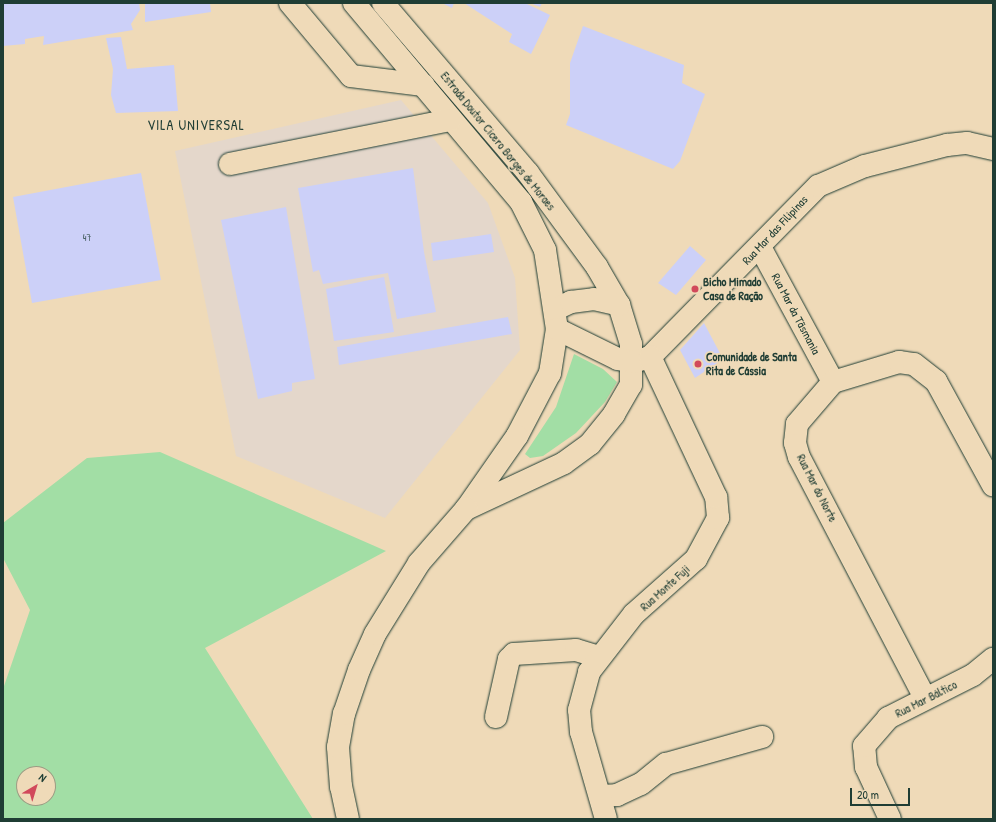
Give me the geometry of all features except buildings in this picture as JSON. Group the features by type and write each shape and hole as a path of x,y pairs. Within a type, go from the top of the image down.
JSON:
{"street":[{"path":"290,3 351,76 423,85"},
{"name":"Estrada Doutor Cicero Borges de Moraes","path":"348,819 341,787 338,747 344,714 359,670 375,634 415,569 466,509 538,400 550,373 556,319 545,250 535,224 517,197 354,3"},
{"name":"Estrada Doutor Cicero Borges de Moraes","path":"383,3 531,177 597,267 619,304 641,360 625,399 590,444 564,462 466,509"},
{"path":"230,164 451,120"},
{"name":"Rua Mar das Filipinas","path":"641,360 760,247 798,202 832,177 946,145 967,144 993,149"},
{"name":"Rua Mar da Tãsmania","path":"760,247 833,382"},
{"path":"619,304 594,299 571,302 556,319 601,353 641,360"},
{"name":"Rua Monte Fuji","path":"606,819 579,710 588,672 634,614 696,559 718,518 716,497 641,360"},
{"path":"833,382 899,362 926,371 936,381 993,485"},
{"name":"Rua Mar do Norte","path":"833,382 797,424 796,443 799,457 925,698"},
{"path":"496,717 508,659 514,654 576,650 599,657"},
{"name":"Rua Mar Báltico","path":"890,819 866,767 864,746 888,718 973,675 993,659"},
{"path":"600,796 617,795 641,784 666,764 762,737"}],"shaded area":[{"path":"401,100 488,203 515,278 520,350 385,518 236,456 175,151"}],"green space":[{"path":"574,354 603,369 617,382 605,402 576,433 543,456 530,458 525,454 556,407"},
{"path":"160,452 386,551 205,648 313,819 3,819 3,689 30,610 3,558 3,523 87,458"}],"place":[{"name":"Bicho Mimado Casa de Ração","path":"695,289"},
{"name":"Comunidade de Santa Rita de Cássia","path":"698,364"}],"district":[{"name":"VILA UNIVERSAL","path":"196,125"}]}
